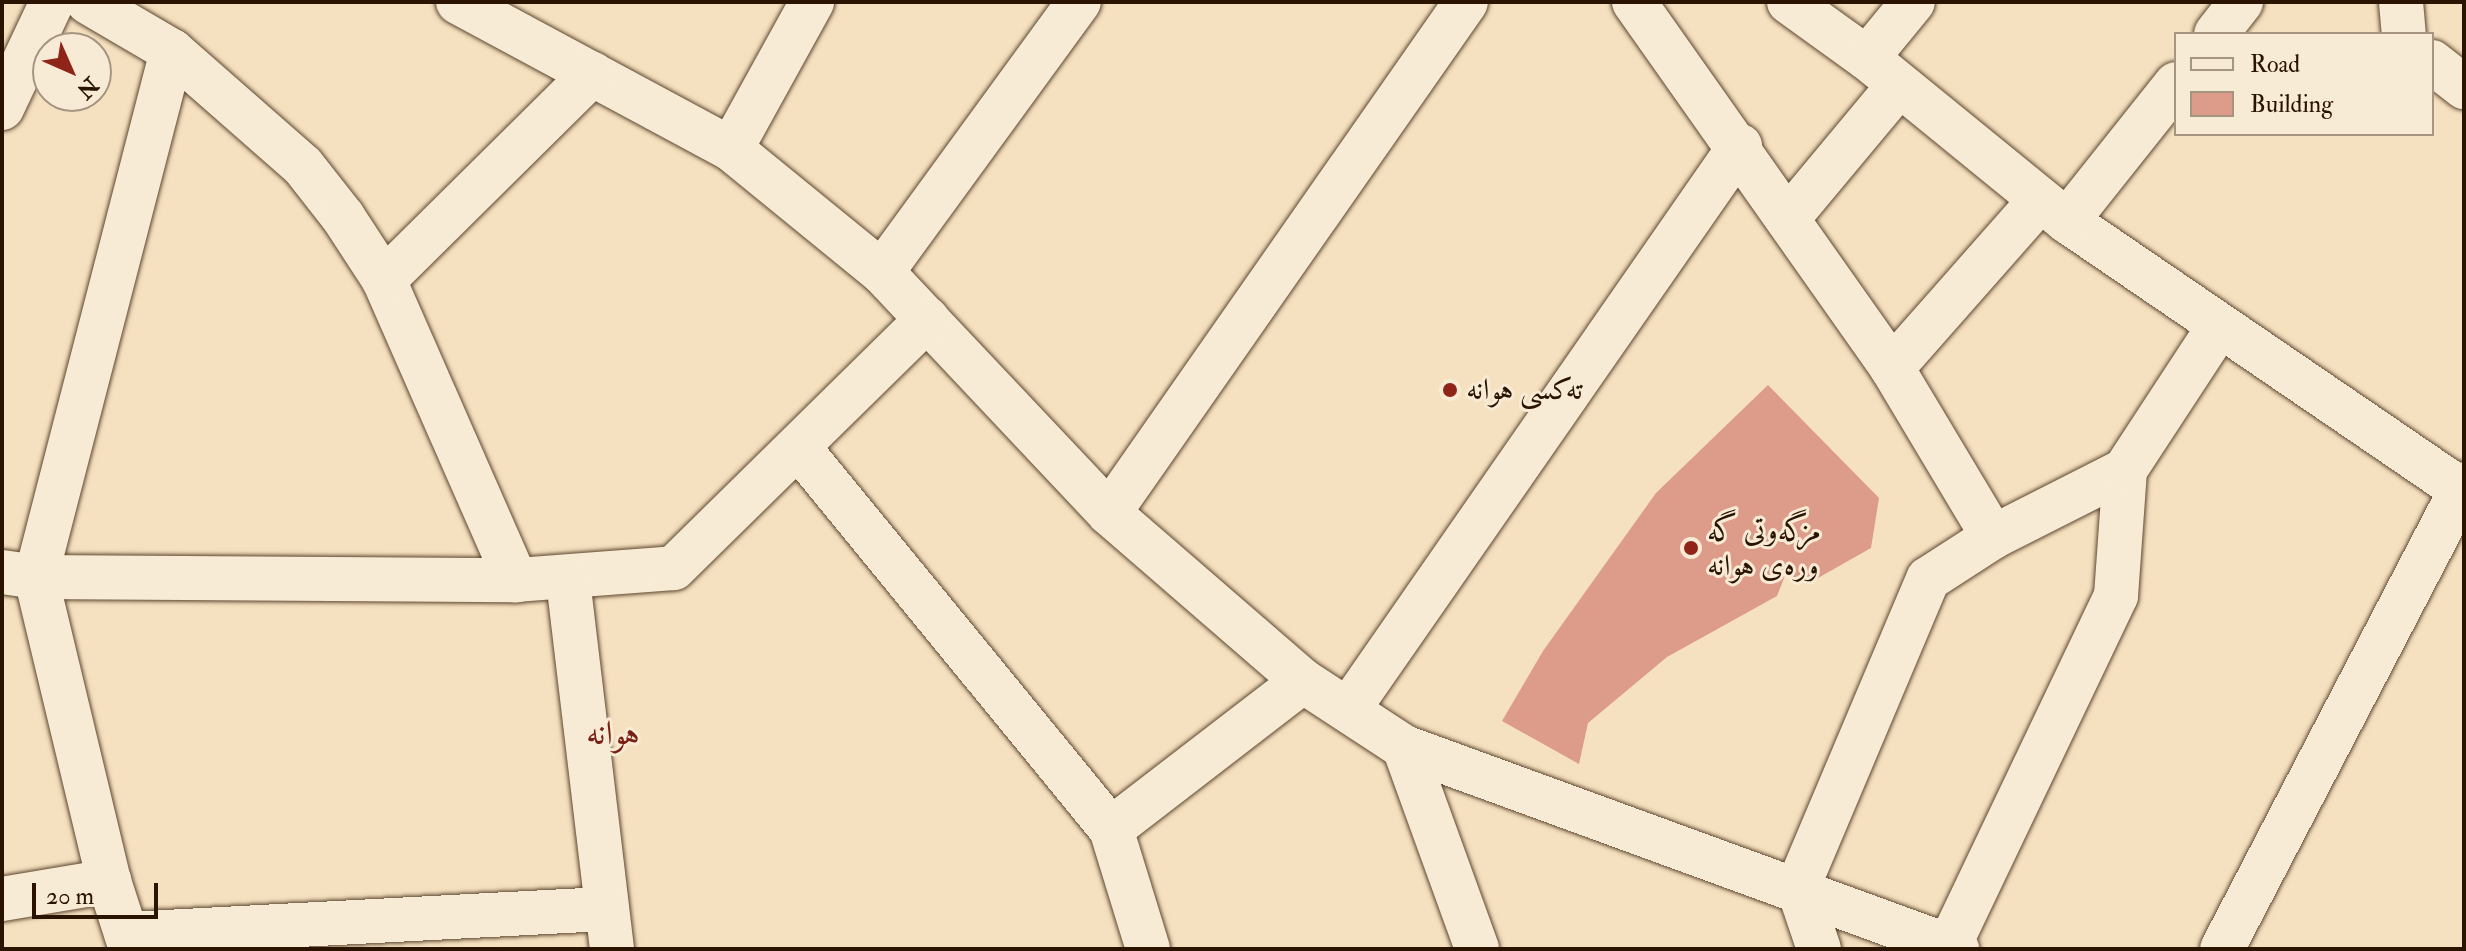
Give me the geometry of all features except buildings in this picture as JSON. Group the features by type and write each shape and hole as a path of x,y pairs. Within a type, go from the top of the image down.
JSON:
{"street":[{"path":"2,108 52,2"},
{"path":"88,2 172,51 303,166 384,280 516,580"},
{"path":"458,2 731,149 882,272 1109,513 1303,681 1404,747 1798,887 1953,948 2116,596 2125,470 2218,328"},
{"path":"731,149 812,2"},
{"path":"882,272 1079,2"},
{"path":"1109,513 1466,2"},
{"path":"1634,2 1740,146 1892,368 1993,537"},
{"path":"1789,2 1883,71 2054,210 2218,328 2463,488 2222,949"},
{"path":"1789,217 1883,71 1913,2"},
{"path":"2218,32 2241,2"},
{"path":"2401,2 2404,32"},
{"path":"172,51 19,574 129,942 608,929 568,580"},
{"path":"2434,64 2464,87"},
{"path":"384,280 592,74"},
{"path":"1892,368 2054,210 2174,86"},
{"path":"1348,710 1740,146"},
{"path":"19,574 568,580 674,568 927,319"},
{"path":"799,448 1111,829 1148,949"},
{"path":"1819,949 1798,887 1928,579 1993,537 2125,470"},
{"path":"1111,829 1303,681"},
{"path":"1404,747 1477,949"},
{"path":"2,899 109,881"}],"place":[{"name":"تەکسی هوانە","path":"1450,390"},
{"name":"مزگەوتی گە ورەی هوانە","path":"1691,548"}],"district":[{"name":"هوانە","path":"613,734"}]}
